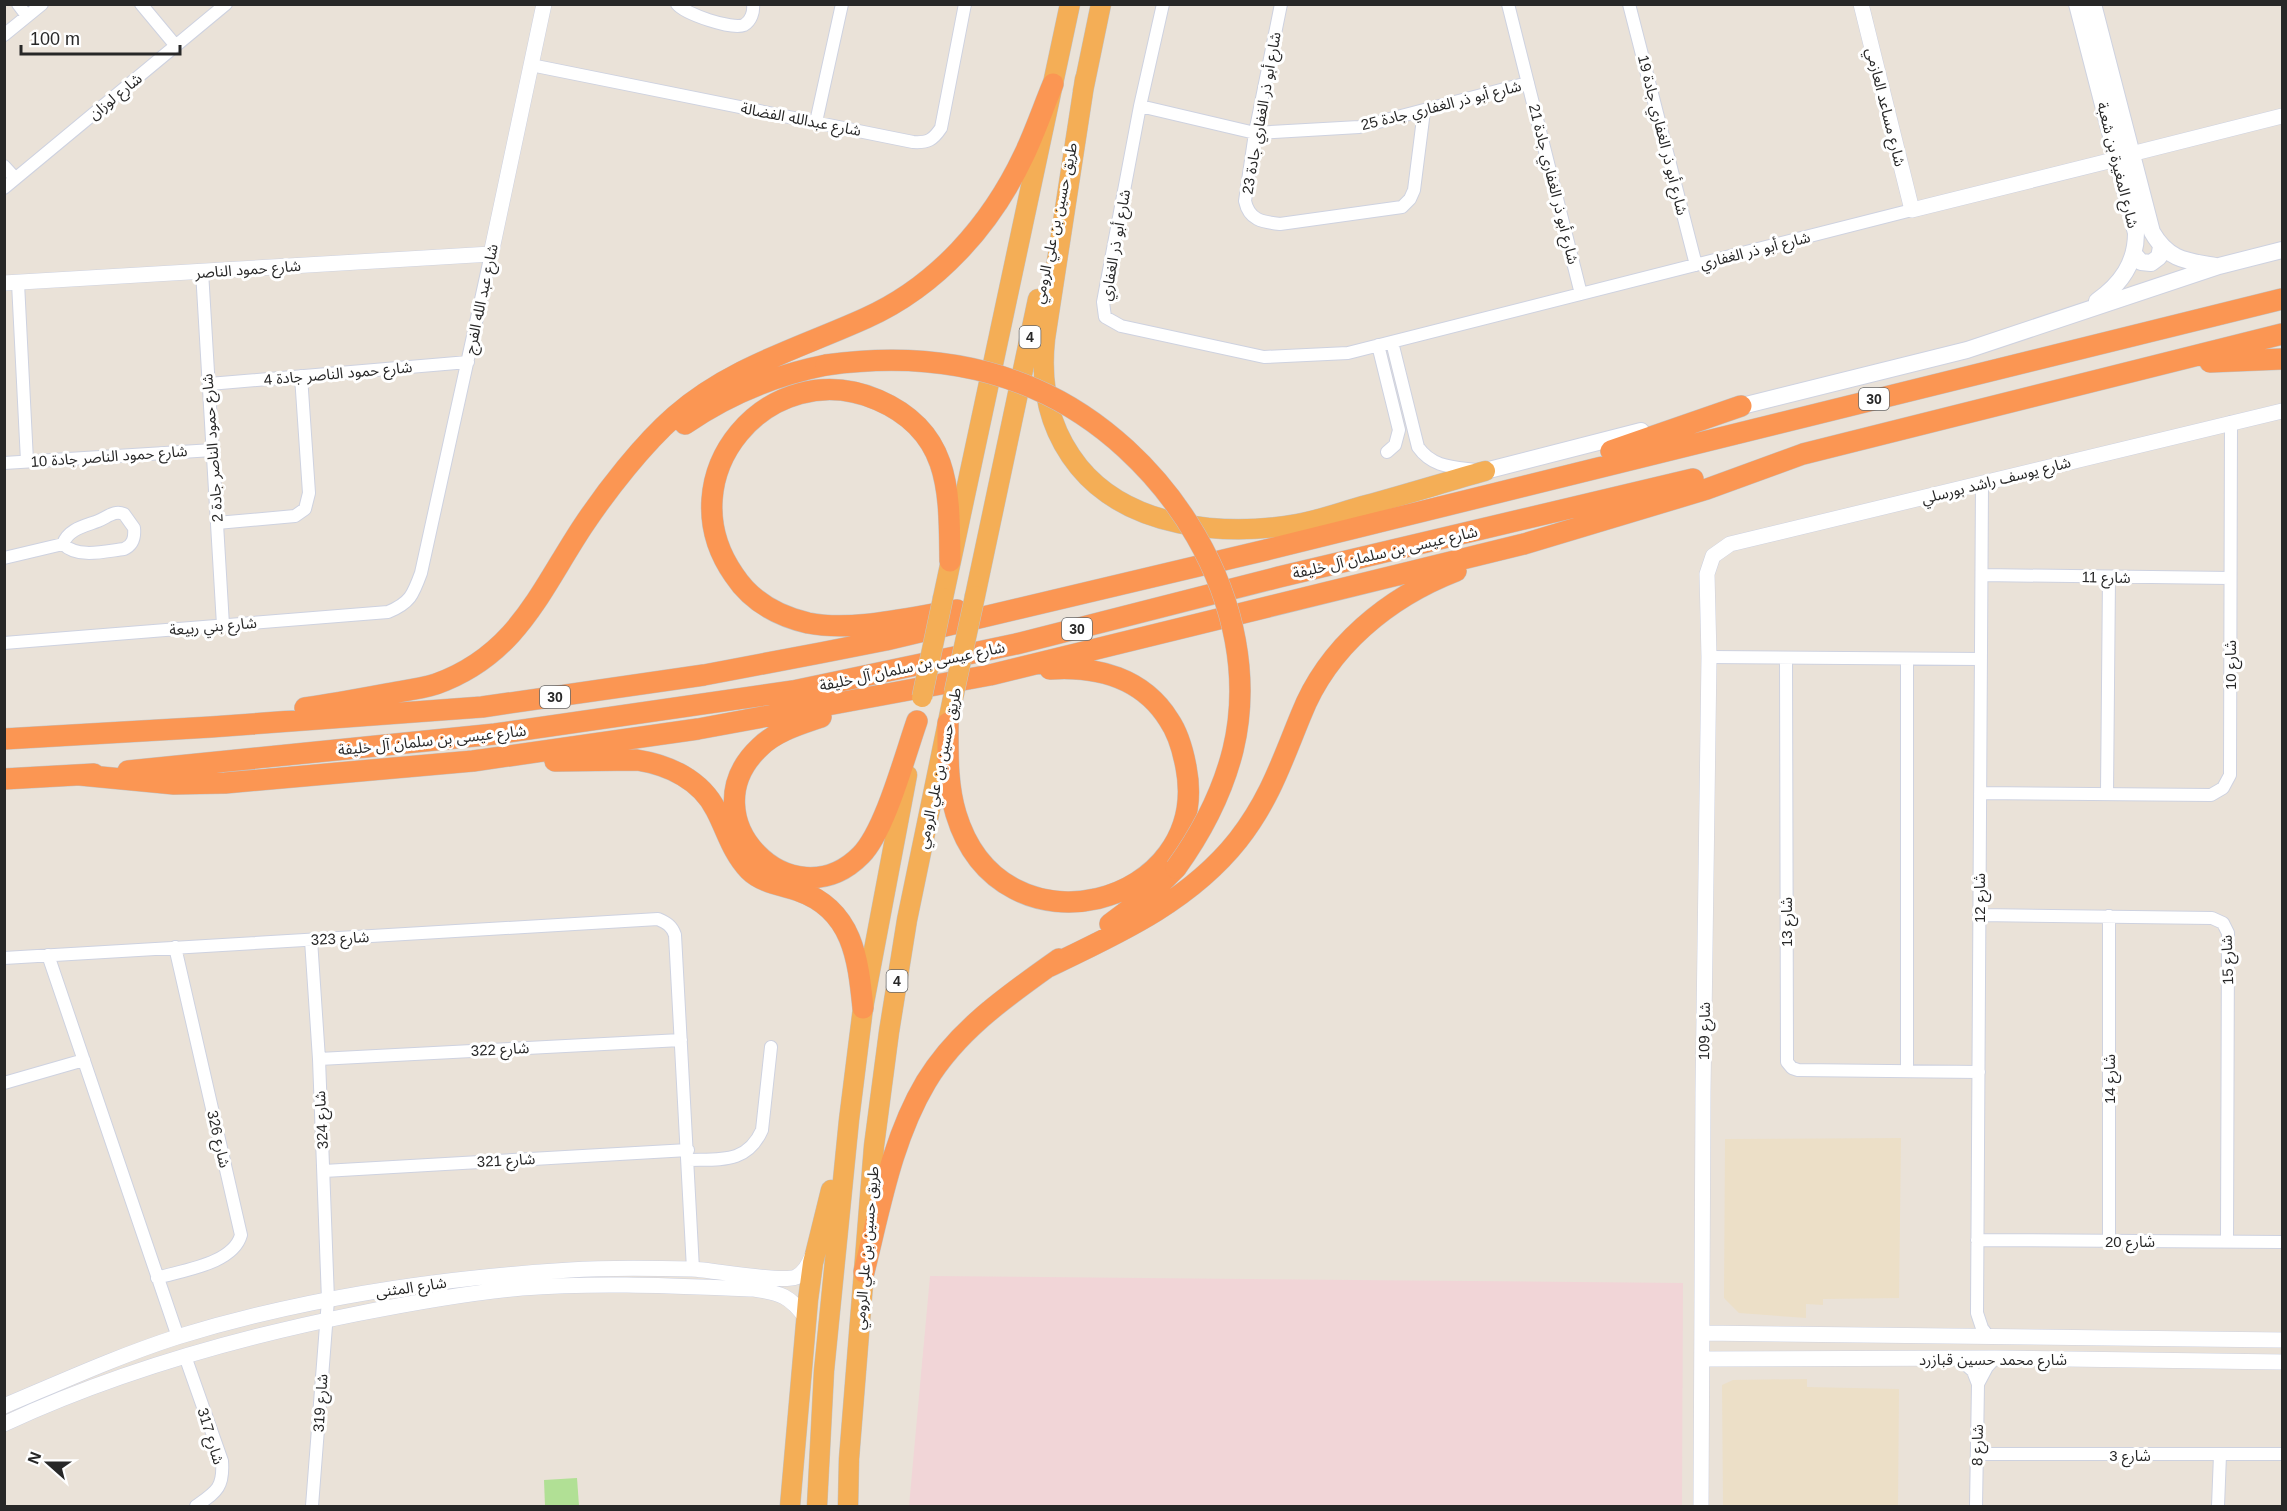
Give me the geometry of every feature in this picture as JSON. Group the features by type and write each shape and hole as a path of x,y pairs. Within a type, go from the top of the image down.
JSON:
{"highway":[{"name":"طريق حسين بن علي الرومي","path":"818,1506 824,1371 849,1120 863,1008 917,721 1070,4"},
{"name":"طريق حسين بن علي الرومي","path":"848,1506 849,1459 874,1146 907,920 1101,4"},
{"path":"1085,79 1044,339 1043,368 1049,409 1059,435 1074,460 1094,483 1119,503 1154,518 1191,525 1262,528 1311,521 1485,471"},
{"path":"211,727 423,687 464,670 506,640 543,592 583,526 622,475 675,416 720,383 771,356 868,317 904,297 935,275 960,251 982,226 1002,195 1023,156 1053,84"},
{"name":"30","path":"1465,500 2283,299"},
{"name":"30","path":"1803,454 2283,334"},
{"path":"2164,364 2283,359"},
{"path":"622,475 678,429 711,407 771,380 826,365 872,360 910,360 971,368 1017,382 1061,402 1108,434 1143,465 1175,504 1208,558 1223,595 1236,652 1238,692 1234,742 1220,789 1205,824 1176,868 1150,894 1008,995 976,1021 948,1052 927,1081 909,1115 892,1163 864,1272"},
{"path":"950,561 947,493 944,473 936,450 906,416 868,396 846,390 826,389 808,391 783,399 760,413 740,431 716,473 711,514 721,555 736,579 756,599 769,608 795,619 825,625 856,624 1097,589"},
{"path":"1465,500 1741,406"},
{"path":"80,775 174,784 225,783 473,761 698,729 883,696 990,675 1524,544 1707,489 1803,454"},
{"name":"شارع عيسى بن سلمان آل خليفة","path":"4,779 80,775 495,734 793,691 1016,644 1279,577 1803,454"},
{"name":"شارع عيسى بن سلمان آل خليفة","path":"4,739 211,727 482,707 704,675 886,640 1266,550 1465,500"},
{"path":"1047,967 1108,938 1157,910 1193,886 1224,856 1248,827 1268,796 1282,767 1304,708 1322,675 1345,645 1371,620 1429,582 1524,544"},
{"path":"948,723 949,768 955,813 973,852 988,870 1005,884 1025,894 1049,901 1094,900 1108,897 1134,884 1159,862 1174,843 1182,824 1187,803 1188,781 1182,747 1173,725 1152,698 1129,682 1099,671 1063,668 990,675"},
{"path":"883,696 779,734 760,747 749,759 736,789 735,812 744,838 752,851 764,862 785,873 807,877 836,871 856,860 869,846 881,823 917,721"},
{"path":"473,761 638,760 662,765 682,775 709,798 735,853 753,873 771,883 805,894 830,909 845,928 854,947 860,975 863,1008"},
{"path":"790,1506 806,1318 817,1245 849,1120"}],"main road":[{"name":"شارع المغيرة بن شعبة","path":"2077,4 2124,156 2148,221 2161,247"},
{"name":"شارع المغيرة بن شعبة","path":"2086,309 2111,291 2129,268 2134,254 2136,233 2124,156 2093,4"},
{"path":"2134,254 2140,262 2151,263 2159,257 2161,247 2179,259 2219,266"},
{"path":"1485,471 1967,350 2219,266 2283,250"}],"street":[{"path":"18,4 27,16"},
{"path":"4,35 42,4"},
{"path":"141,4 176,46"},
{"name":"شارع لوزان","path":"4,188 226,4"},
{"name":"شارع عبد الله الفرج","path":"414,593 437,504 544,4"},
{"path":"677,4 681,9 697,17 737,26 745,24 751,18 753,4"},
{"path":"816,123 842,4"},
{"name":"شارع عبدالله الفضالة","path":"531,65 816,123 927,143 934,139 941,128 965,4"},
{"name":"شارع أبو ذر الغفاري","path":"1163,4 1140,106 1103,302 1105,317 1121,326 1264,357 1348,353 2283,116"},
{"name":"شارع أبو ذر الغفاري جادة 23","path":"1281,4 1255,133 1245,201 1247,210 1253,218 1264,223 1280,224 1402,207 1410,199 1414,190 1424,111"},
{"name":"شارع أبو ذر الغفاري جادة 21","path":"1508,4 1581,294"},
{"name":"شارع أبو ذر الغفاري جادة 19","path":"1629,4 1696,265"},
{"name":"شارع مساعد العازمي","path":"1861,4 1912,210"},
{"name":"شارع أبو ذر الغفاري جادة 25","path":"1140,106 1255,133 1359,127 1528,83"},
{"path":"4,166 15,178"},
{"name":"شارع حمود الناصر","path":"11,283 491,254"},
{"name":"شارع حمود الناصر جادة 2","path":"201,271 223,625"},
{"path":"11,283 27,461"},
{"path":"1392,342 1411,426 1424,457 1445,467 1485,471"},
{"path":"1378,345 1398,430 1397,440 1389,450 1403,439 1411,426"},
{"name":"شارع حمود الناصر جادة 4","path":"209,384 468,362"},
{"path":"217,523 295,516 305,509 309,493 301,376"},
{"name":"شارع يوسف راشد بورسلي","path":"1713,556 1730,544 2283,411"},
{"name":"شارع 10","path":"1980,793 2211,795 2223,788 2230,775 2230,422"},
{"name":"شارع حمود الناصر جادة 10","path":"4,463 213,450"},
{"name":"شارع 12","path":"1982,484 1977,1313 1979,1323 1988,1336"},
{"path":"114,513 121,513 128,517 134,528 133,542 124,549 82,552 68,549 63,544 66,537 75,530 114,513"},
{"path":"4,558 63,544"},
{"name":"شارع 109","path":"1701,1506 1703,1101 1709,657 1707,574 1713,556"},
{"name":"شارع 11","path":"1982,575 2230,578"},
{"path":"2107,793 2109,577"},
{"name":"شارع بني ربيعة","path":"4,643 388,612 405,605 414,593"},
{"path":"1709,657 1981,659"},
{"name":"شارع 13","path":"1786,658 1786,1062 1798,1070 1979,1071"},
{"path":"1907,659 1907,1070"},
{"name":"شارع 15","path":"1979,915 2212,918 2223,923 2228,933 2227,1242"},
{"name":"شارع 14","path":"2109,916 2109,1241"},
{"name":"شارع 323","path":"4,958 658,919 673,928 675,935 681,1040"},
{"name":"شارع 324","path":"311,940 319,1059 328,1300"},
{"name":"شارع 326","path":"157,1278 221,1259 238,1245 241,1235 175,947"},
{"path":"48,955 178,1337"},
{"path":"681,1040 693,1269"},
{"name":"شارع 322","path":"319,1059 681,1040"},
{"name":"شارع 321","path":"324,1171 688,1155 728,1159 743,1154 756,1142 762,1130 771,1047"},
{"path":"4,1083 84,1060"},
{"name":"شارع 20","path":"1977,1240 2283,1242"},
{"name":"شارع المثنى","path":"4,1406 178,1337 328,1300 423,1284 524,1272 574,1269 693,1269 778,1279 796,1277 807,1268 817,1245"},
{"name":"شارع المثنى","path":"4,1424 94,1387 185,1356 244,1339 326,1320 447,1296 524,1288 612,1284 754,1289 775,1292 788,1297 806,1318"},
{"name":"شارع 319","path":"312,1506 328,1300"},
{"path":"1959,1336 1977,1313"},
{"name":"شارع محمد حسين قبازرد","path":"1703,1334 2283,1340"},
{"path":"1770,1358 1762,1352 1761,1347 1764,1342 1834,1341 1872,1336"},
{"name":"شارع 317","path":"185,1356 222,1461 223,1478 216,1492 196,1506"},
{"path":"1958,1358 1973,1371 1978,1384"},
{"path":"1978,1384 1995,1358"},
{"name":"شارع محمد حسين قبازرد","path":"1703,1359 1995,1358 2283,1362"},
{"name":"شارع 8","path":"1976,1506 1978,1384"},
{"name":"شارع 3","path":"1977,1454 2283,1454"},
{"path":"2218,1506 2220,1455"}],"shaded area":[{"path":"1901,1138 1899,1298 1823,1299 1823,1305 1806,1304 1806,1318 1739,1313 1724,1298 1725,1139"},
{"path":"930,1276 1683,1283 1682,1506 909,1506"},
{"path":"1807,1379 1807,1387 1899,1389 1898,1506 1723,1506 1722,1385 1733,1380"}],"green space":[{"path":"577,1478 579,1506 545,1506 544,1480"}]}
